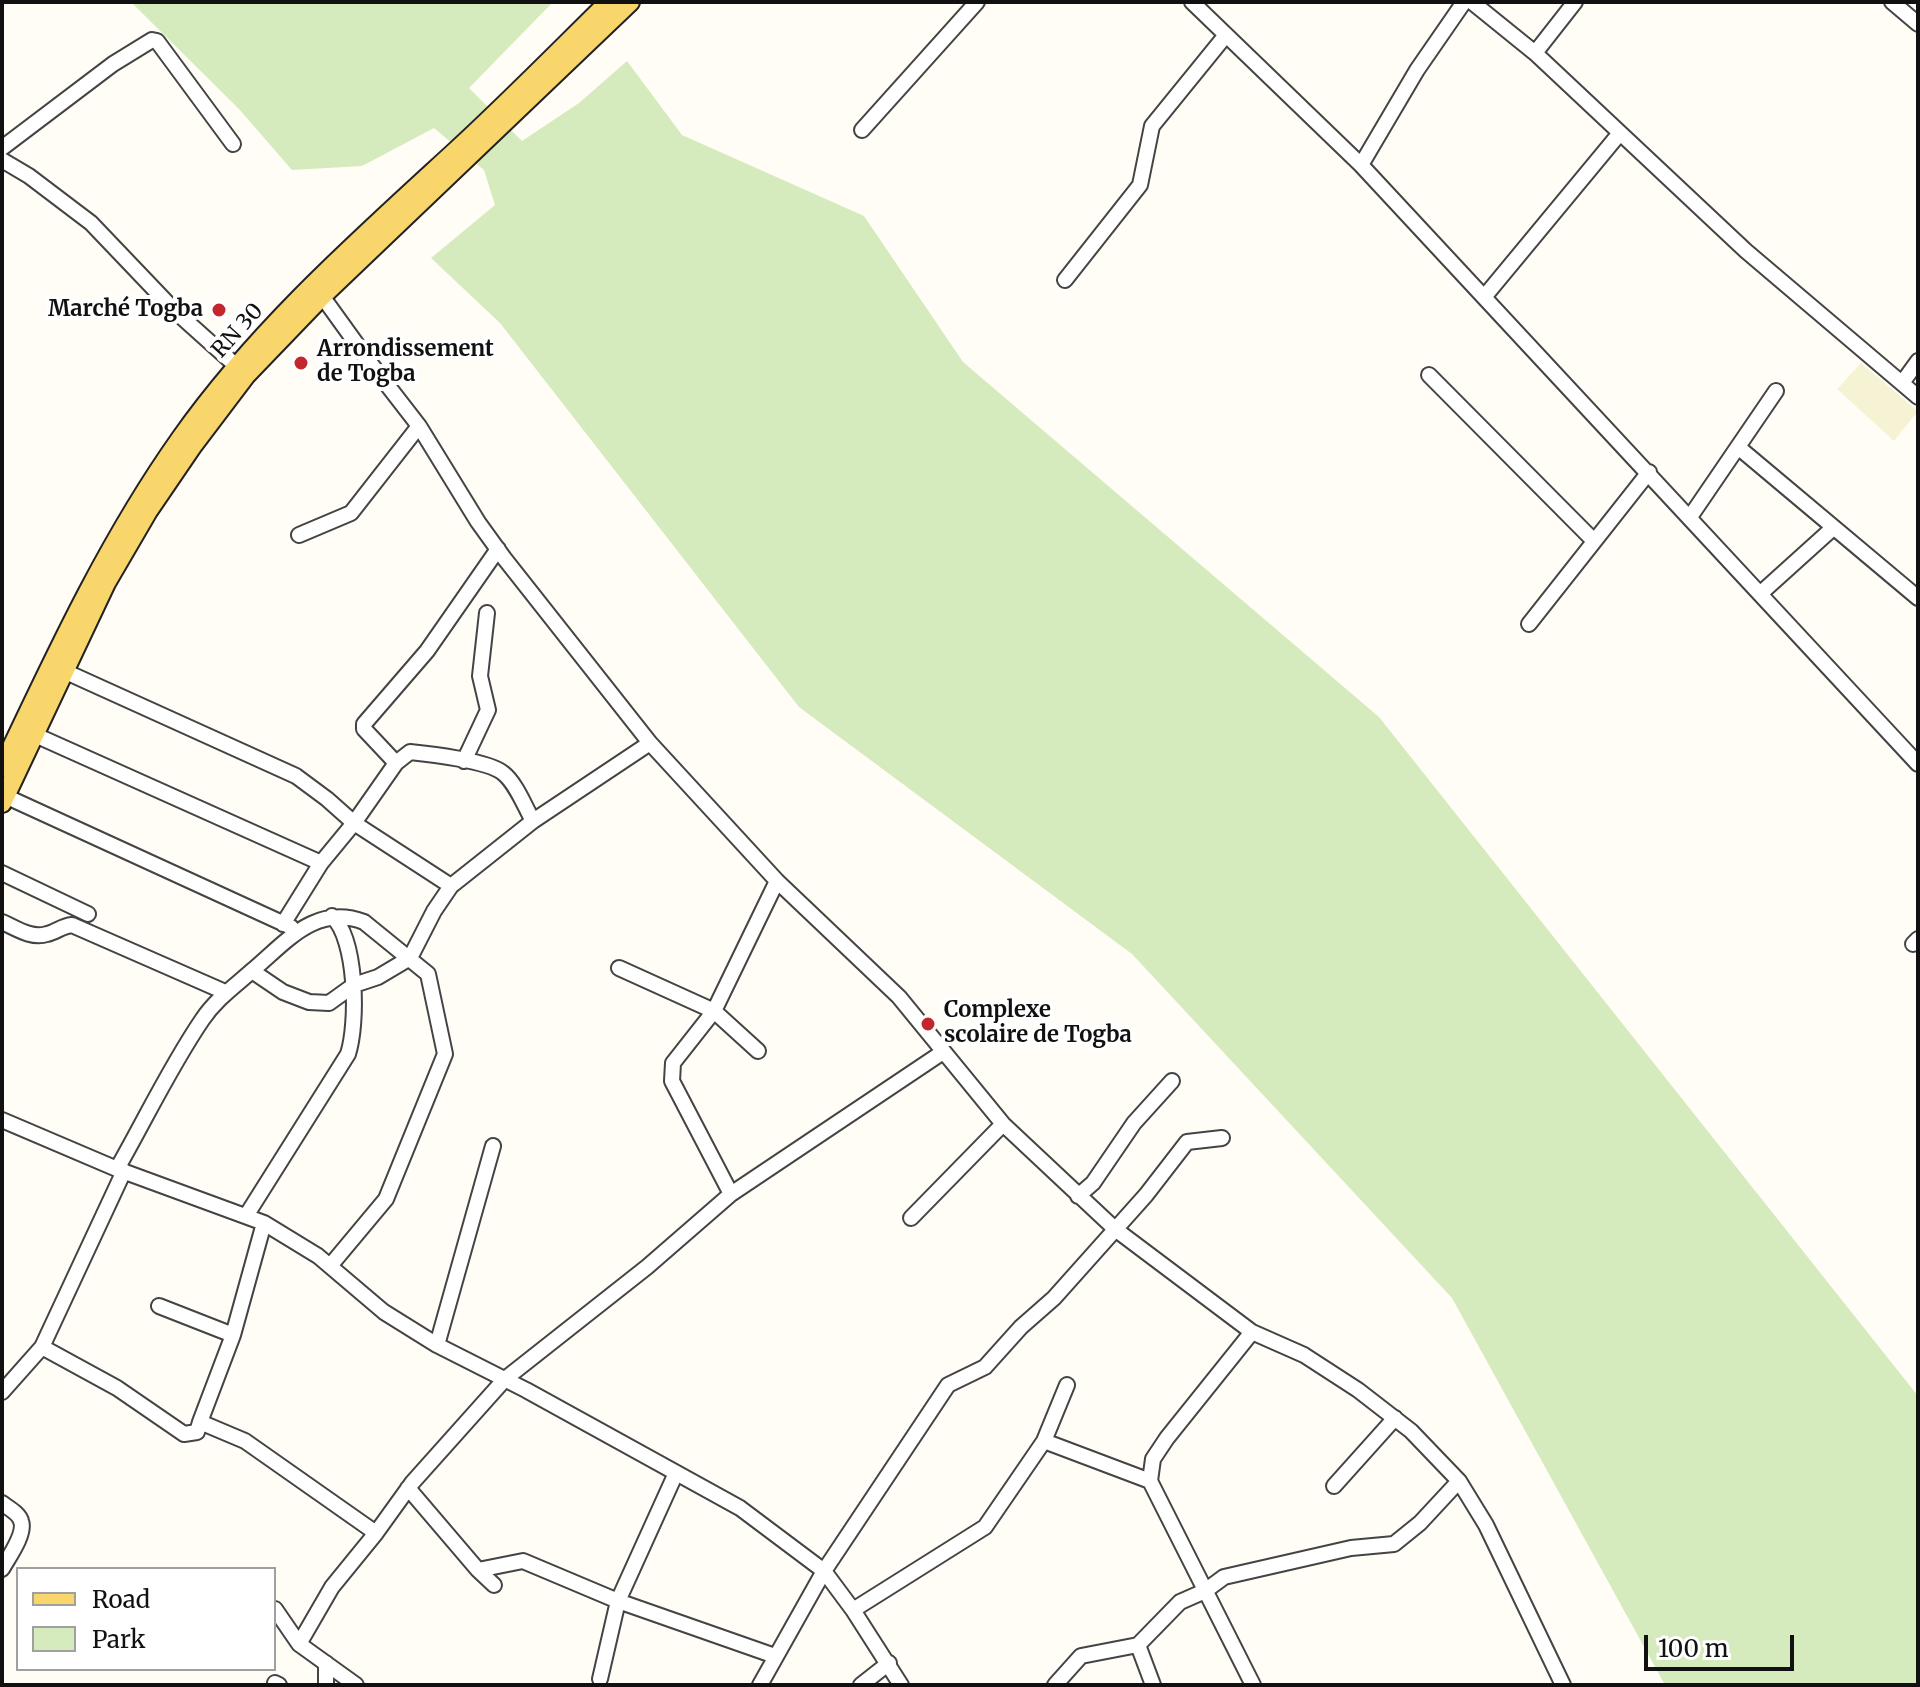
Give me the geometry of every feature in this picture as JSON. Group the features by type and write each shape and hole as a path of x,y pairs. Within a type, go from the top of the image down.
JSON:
{"main road":[{"name":"RN 30","path":"505,114 609,2"},
{"name":"RN 30","path":"4,799 106,583 148,511 242,371 505,114 630,2"},
{"name":"RN 30","path":"2,768 94,576 182,437 242,371 313,283 372,226 460,157"}],"street":[{"path":"862,130 977,2"},
{"path":"1192,2 1361,165 1918,764"},
{"path":"1361,165 1417,70 1464,2"},
{"path":"1472,2 1535,53 1746,251 1918,397"},
{"path":"1535,53 1575,2"},
{"path":"1892,2 1918,24"},
{"path":"1065,280 1140,185 1152,126 1226,35"},
{"path":"2,148 101,73 152,40 157,41 233,144"},
{"path":"1485,296 1620,133"},
{"path":"2,160 29,176 91,223 175,311 242,371"},
{"path":"322,296 419,426 478,522 650,743 777,881 899,997 1003,1124 1115,1229 1252,1332 1304,1355 1358,1390 1411,1431 1459,1481 1486,1525 1563,1685"},
{"path":"1902,383 1918,361"},
{"path":"1429,375 1594,541"},
{"path":"1690,517 1776,391"},
{"path":"299,535 351,513 419,426"},
{"path":"1738,447 1918,598"},
{"path":"1529,624 1649,472"},
{"path":"1761,593 1833,528"},
{"path":"396,763 364,729 364,724 427,651 498,549"},
{"path":"464,761 488,710 480,676 487,613"},
{"path":"64,671 296,776 354,823 451,886"},
{"path":"33,734 321,863"},
{"path":"252,971 283,992 309,1002 329,1003 354,985 378,977 410,958 434,911 451,886 533,821 650,743"},
{"path":"283,924 321,863 396,763 410,752 497,769 506,775 533,821"},
{"path":"4,799 298,931"},
{"path":"2,873 88,914"},
{"path":"731,1194 672,1081 673,1063 714,1011 777,881"},
{"path":"246,1216 348,1054 354,1028 354,985 344,932 332,916"},
{"path":"2,1392 42,1347 121,1170 201,1021 225,992 298,931 332,916 364,922 431,978 445,1054 386,1199 330,1266"},
{"path":"2,922 35,936 72,925 225,992"},
{"path":"619,968 714,1011 758,1051"},
{"path":"299,1644 332,1587 408,1488 505,1379 647,1267 731,1194 943,1052"},
{"path":"1078,1196 1093,1183 1134,1123 1172,1081"},
{"path":"2,1120 121,1170 264,1223 330,1266 384,1312 437,1345 740,1508 824,1571 901,1685"},
{"path":"911,1218 1003,1124"},
{"path":"760,1685 824,1571 948,1385 985,1367 1021,1327 1054,1298 1146,1195 1187,1142 1222,1138"},
{"path":"437,1345 493,1146"},
{"path":"42,1347 117,1388 184,1434 197,1432 233,1335 264,1223"},
{"path":"159,1306 233,1335"},
{"path":"1252,1332 1167,1438 1153,1459 1150,1481 1253,1685"},
{"path":"853,1610 985,1527 1044,1441 1067,1385"},
{"path":"1334,1486 1395,1418"},
{"path":"200,1422 245,1441 376,1533"},
{"path":"1044,1441 1150,1481"},
{"path":"600,1679 618,1601 676,1473"},
{"path":"1055,1685 1081,1656 1138,1645 1180,1602 1205,1591 1224,1577 1351,1548 1394,1544 1420,1523 1459,1481"},
{"path":"408,1488 494,1585"},
{"path":"2,1503 18,1515 22,1529 2,1569"},
{"path":"478,1570 523,1561 618,1601 775,1656"},
{"path":"276,1610 299,1644 356,1685"},
{"path":"1138,1645 1153,1685"},
{"path":"326,1663 326,1685"},
{"path":"861,1685 889,1663"}],"shaded area":[{"path":"1861,363 1918,411 1894,441 1837,389"}],"green space":[{"path":"131,2 553,2 469,88 522,141 579,103 627,61 682,135 864,216 963,362 1379,717 1918,1396 1918,1685 1665,1685 1452,1298 1132,954 799,707 500,323 431,258 495,205 484,170 434,128 362,166 292,170 239,109"}],"place":[{"name":"Marché Togba","path":"219,310"},
{"name":"Arrondissement de Togba","path":"301,363"},
{"name":"Complexe scolaire de Togba","path":"928,1024"}]}
